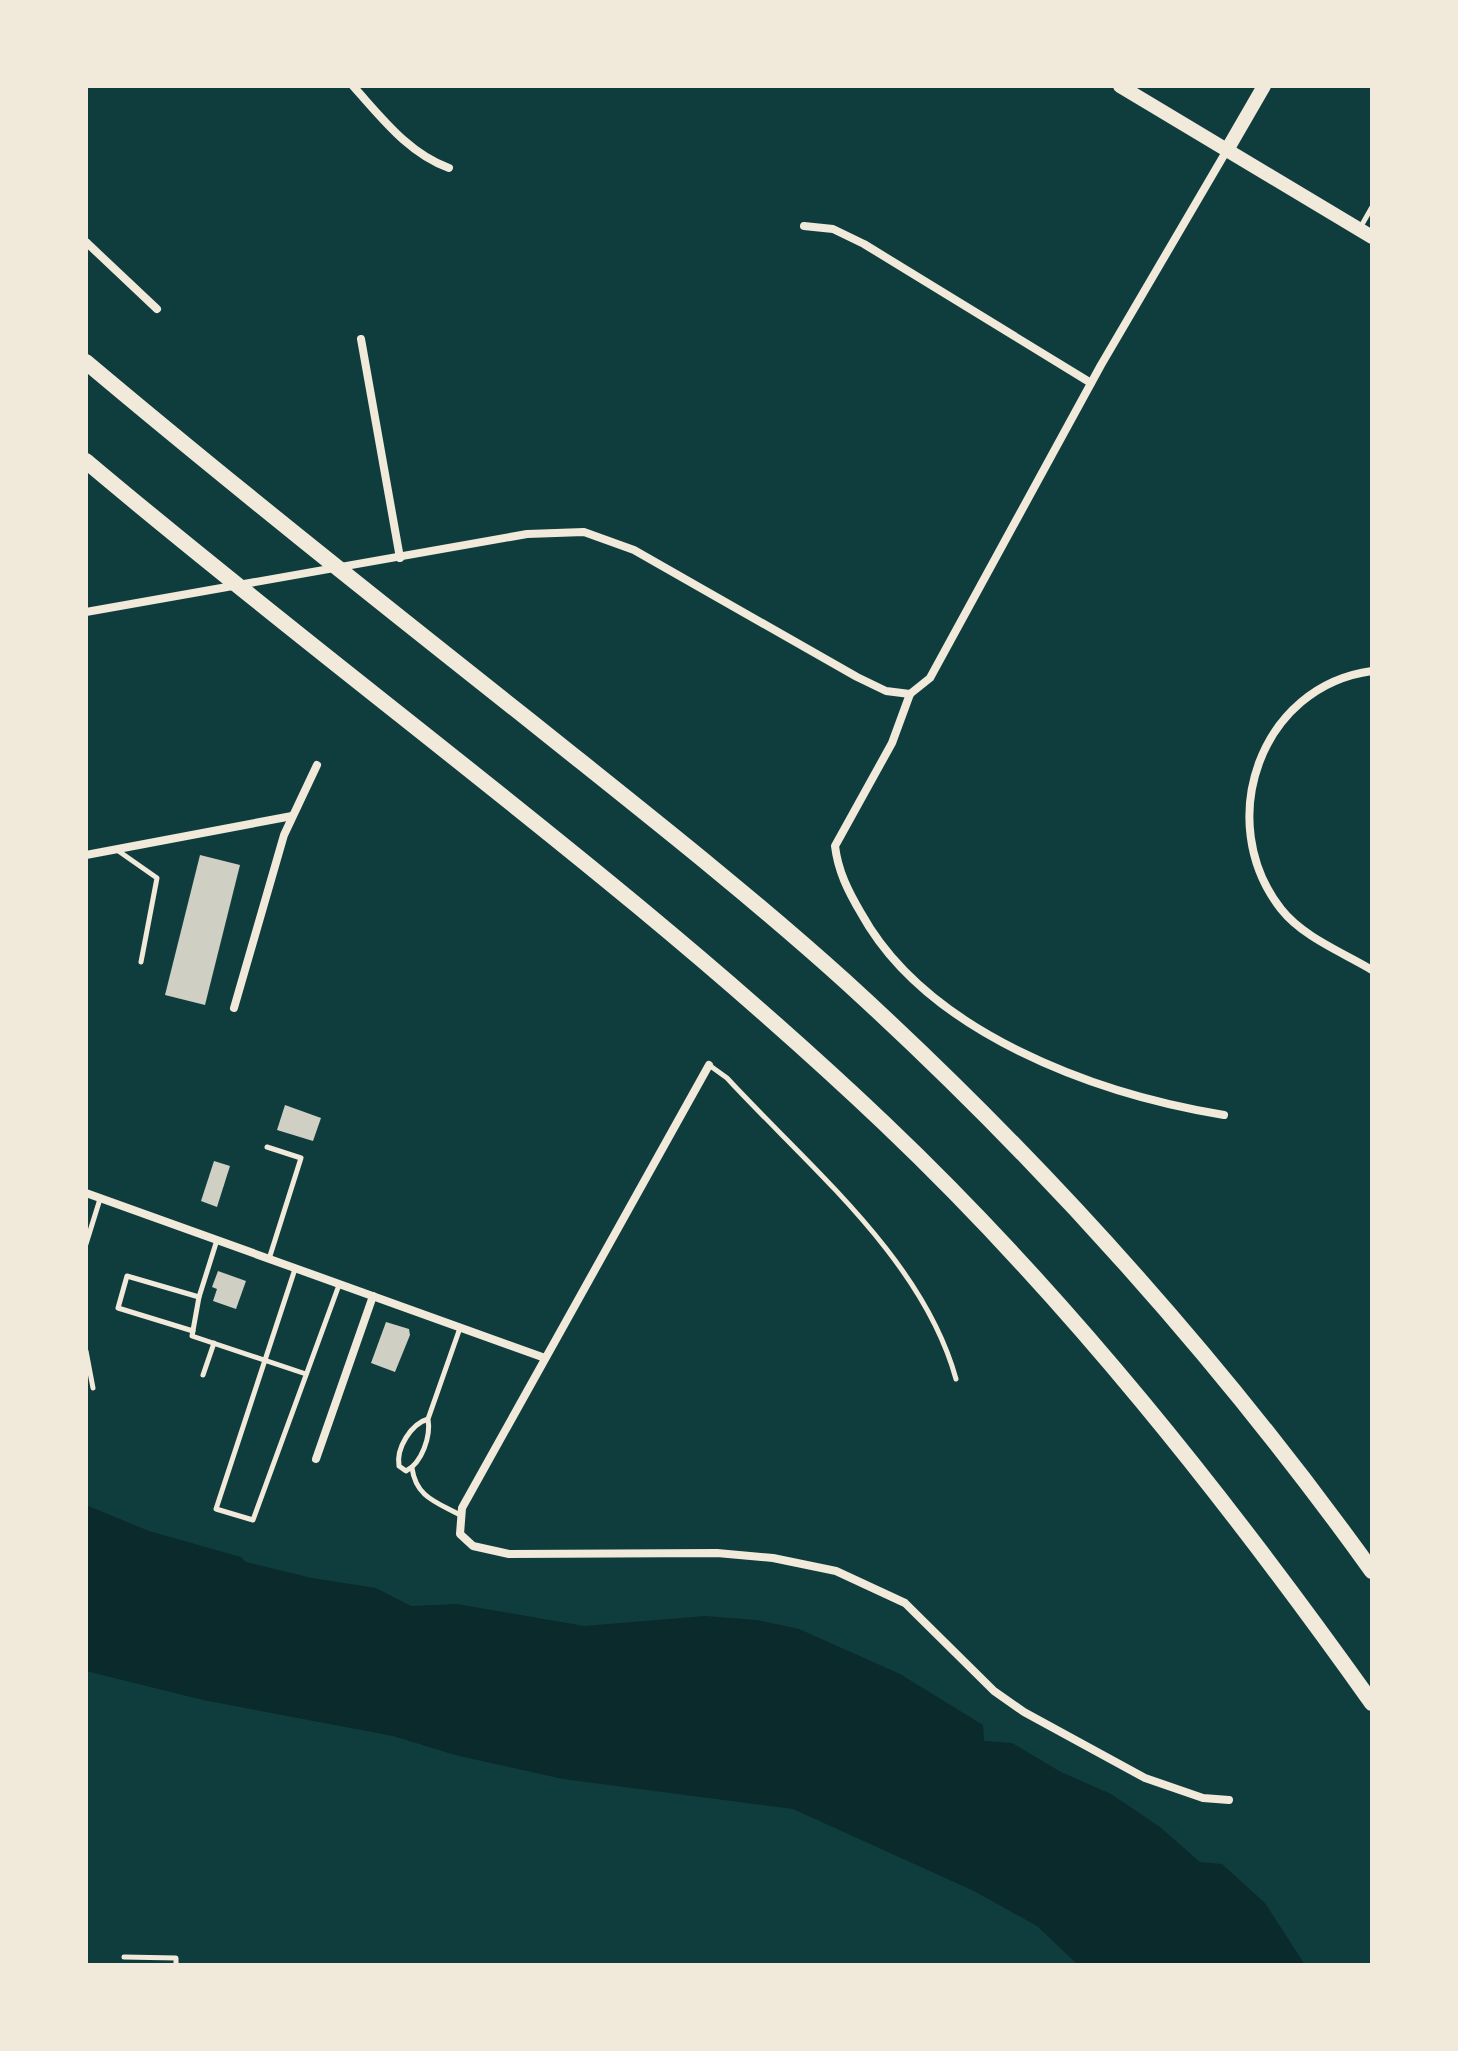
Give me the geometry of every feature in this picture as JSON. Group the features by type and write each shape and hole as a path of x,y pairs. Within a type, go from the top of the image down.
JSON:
{"highway":[{"path":"86,362 793,936 919,1051 1023,1156 1142,1285 1225,1383 1372,1571"},
{"path":"86,461 666,930 889,1127 998,1240 1149,1411 1235,1518 1372,1703"}],"main road":[{"path":"1120,86 1366,233"},
{"path":"1227,150 1264,86"}],"street":[{"path":"353,86 402,140 431,161 449,168"},
{"path":"1224,1115 1108,1087 975,1029 919,985 876,940 845,885 835,846 892,743 910,694 930,678 1091,383 1227,150"},
{"path":"804,226 833,229 864,244 1091,383"},
{"path":"86,242 157,309"},
{"path":"361,339 400,558"},
{"path":"86,612 527,534 584,532 634,550 857,677 886,691 910,694"},
{"path":"1372,671 1342,678 1316,690 1288,713 1263,753 1255,776 1249,821 1261,874 1282,910 1320,941 1372,970"},
{"path":"234,1008 292,816 317,765"},
{"path":"86,855 292,816"},
{"path":"709,1065 460,1515 459,1528 465,1541 500,1552 717,1553 773,1558 836,1571 905,1603 994,1691 1024,1712 1145,1778 1203,1798 1229,1800"},
{"path":"86,1193 545,1358"},
{"path":"316,1459 373,1296"}],"lane":[{"path":"1366,233 1372,207"},
{"path":"116,849 157,878 141,962"},
{"path":"709,1065 727,1078 887,1250 940,1331 956,1379"},
{"path":"267,1147 301,1158 269,1259"},
{"path":"86,1244 101,1198"},
{"path":"217,1240 199,1297 192,1336 306,1374"},
{"path":"295,1268 216,1509 253,1520 339,1284"},
{"path":"193,1331 118,1308 127,1276 199,1297"},
{"path":"460,1515 426,1497 415,1486 412,1468 430,1431 428,1419 461,1327"},
{"path":"203,1375 214,1343"},
{"path":"86,1351 93,1388"},
{"path":"412,1468 406,1471 399,1466 398,1457 415,1426 428,1419"},
{"path":"124,1957 176,1958 176,1965"}],"water":[{"path":"86,1505 149,1531 241,1557 246,1562 312,1578 376,1588 411,1606 457,1604 584,1626 705,1616 757,1620 799,1629 900,1674 983,1725 984,1741 1012,1743 1061,1772 1111,1794 1160,1827 1200,1862 1222,1864 1265,1903 1305,1965 1078,1965 1037,1926 976,1892 793,1809 563,1779 455,1755 393,1736 203,1700 86,1671"}],"building":[{"path":"200,855 240,865 205,1005 165,995"},
{"path":"285,1105 321,1118 313,1141 277,1130"},
{"path":"214,1161 230,1166 217,1207 201,1201"},
{"path":"218,1271 246,1281 236,1309 213,1301 217,1289 212,1287"},
{"path":"386,1322 409,1329 410,1335 395,1372 371,1363"}]}
